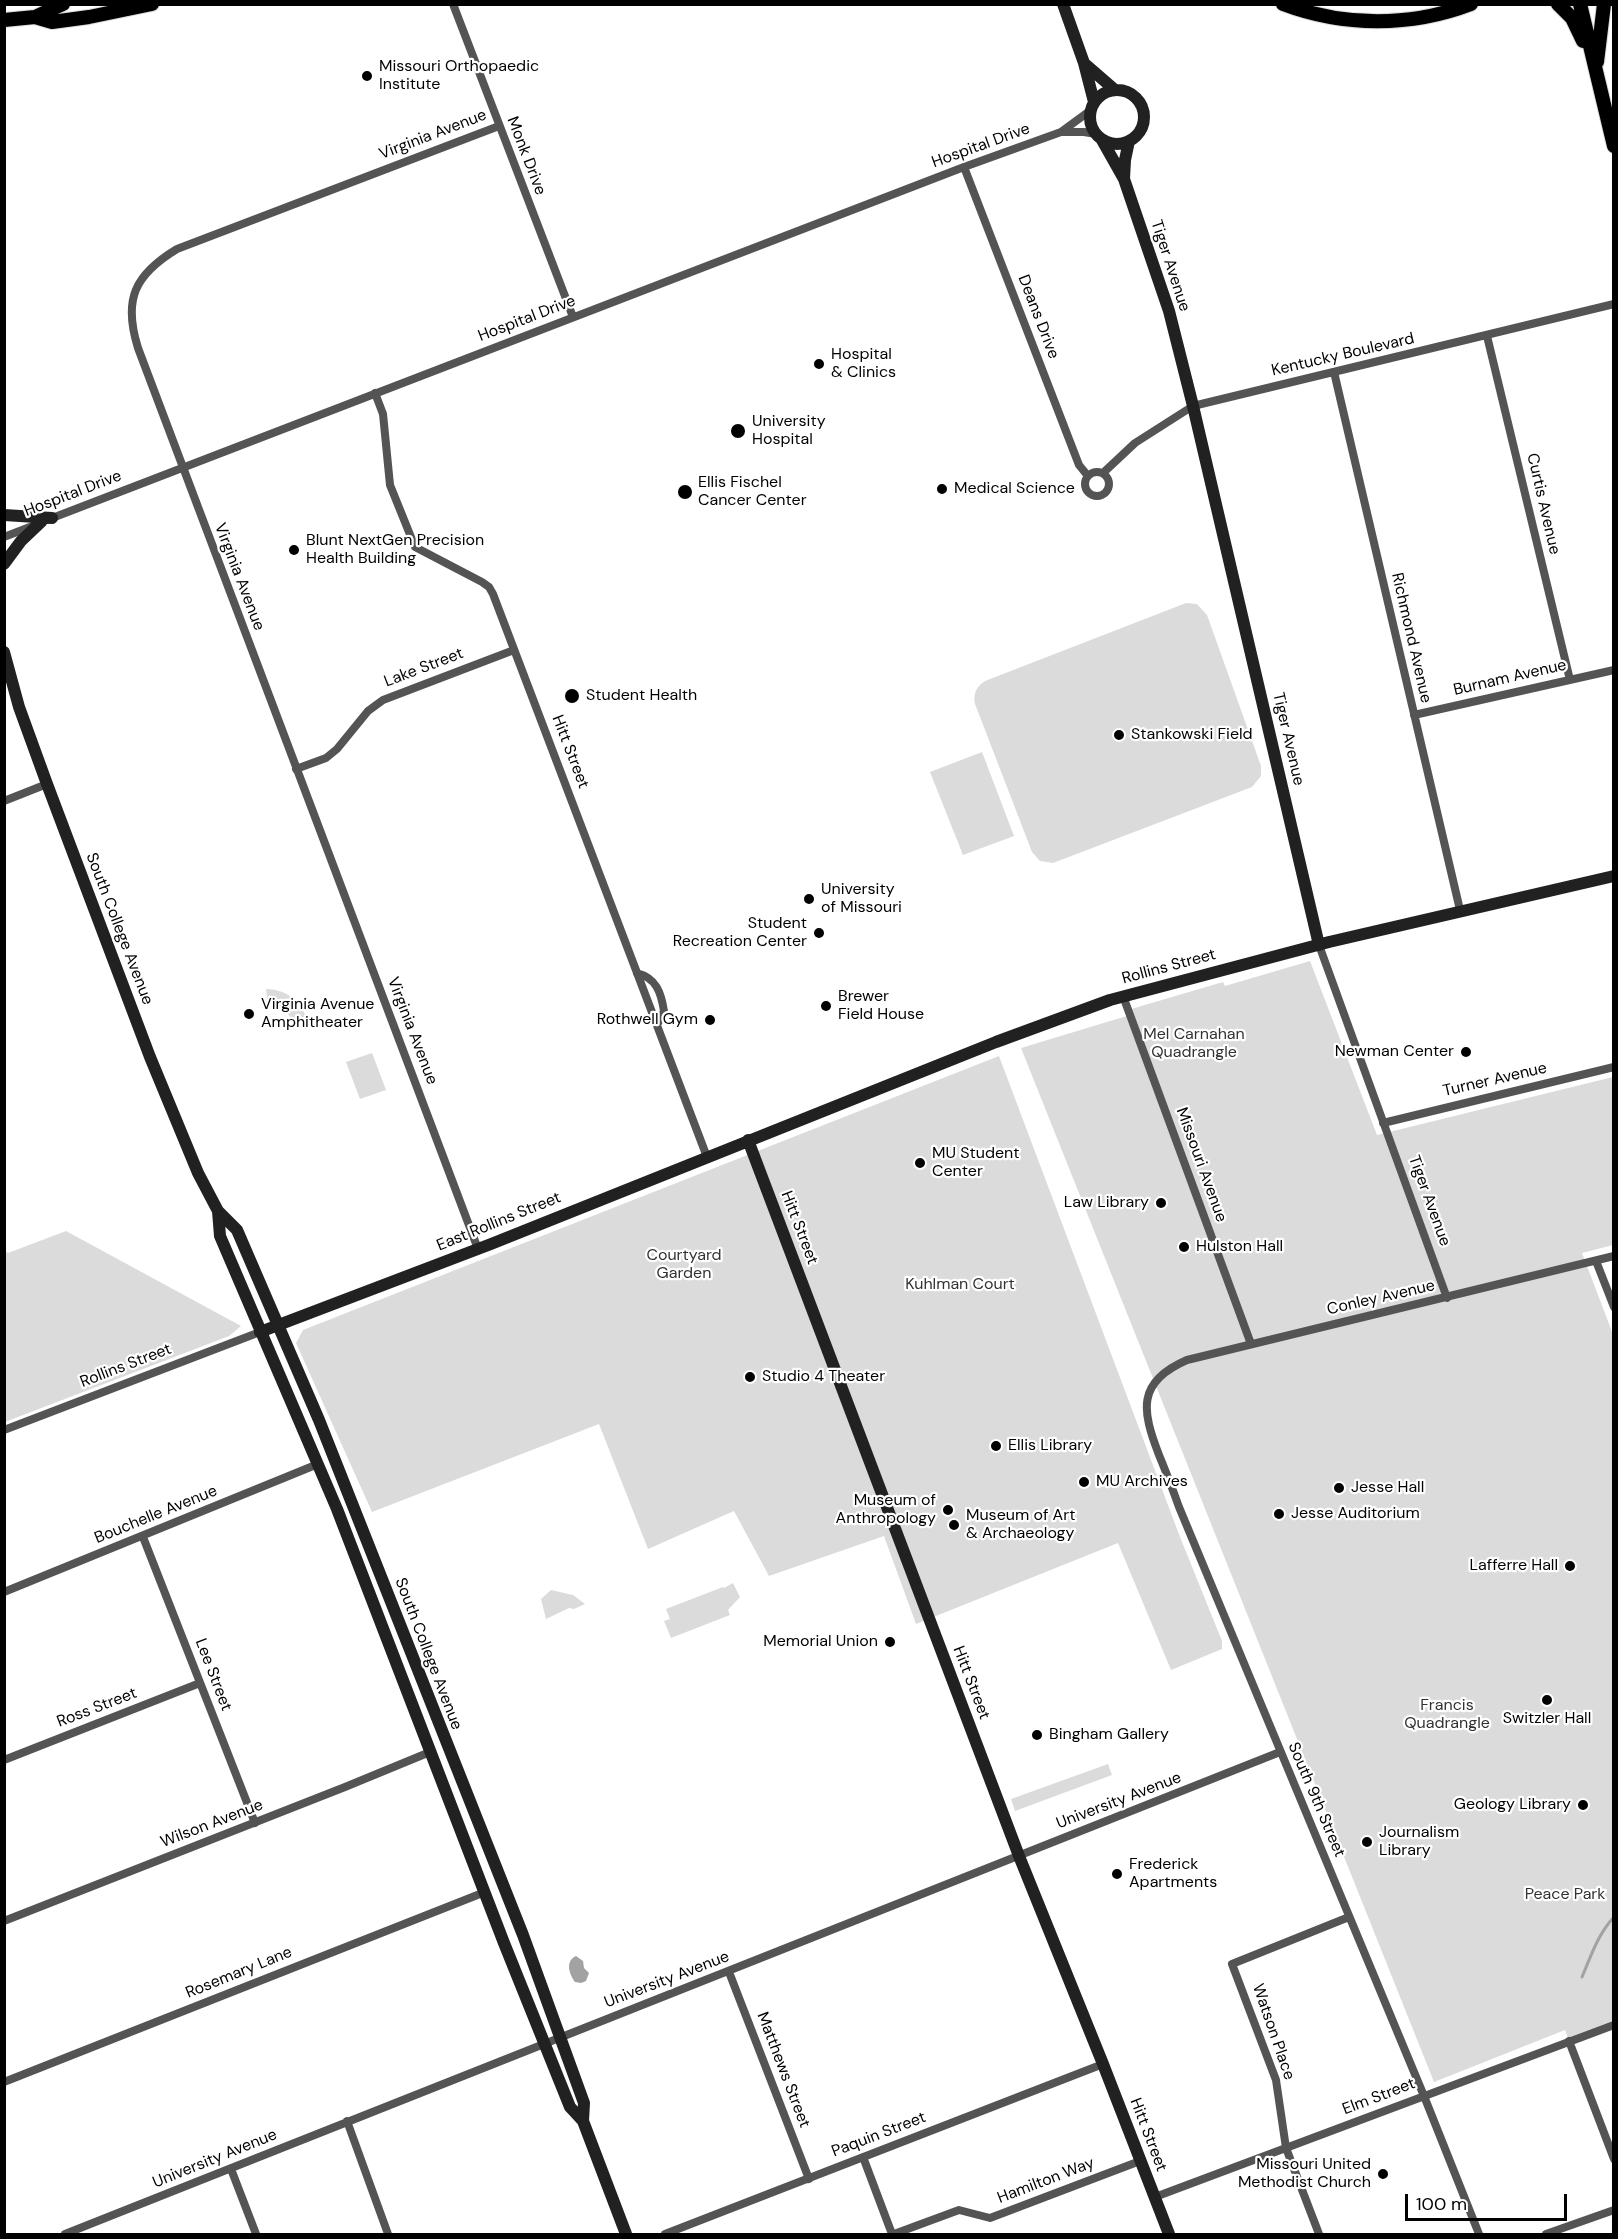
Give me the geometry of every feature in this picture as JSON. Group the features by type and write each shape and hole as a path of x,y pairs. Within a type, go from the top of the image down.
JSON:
{"main road":[{"path":"4,20 35,17 63,4"},
{"path":"35,17 52,22 152,4"},
{"path":"1283,4 1332,18 1387,22 1430,16 1471,4"},
{"path":"1558,4 1572,18 1596,70"},
{"path":"1580,4 1614,146"},
{"path":"1596,70 1604,4"}],"street":[{"name":"Monk Drive","path":"453,4 573,317"},
{"path":"1063,4 1084,63 1092,106 1090,119 1099,137 1120,144 1130,141 1142,128 1143,109 1139,101 1132,94 1116,90 1084,63"},
{"path":"1092,106 1107,92 1116,90"},
{"name":"Hospital Drive","path":"1061,132 1092,106"},
{"name":"Virginia Avenue","path":"478,1249 182,467 133,331 130,311 142,277 156,262 177,249 499,126"},
{"name":"Hospital Drive","path":"4,537 964,167 1061,132 1083,132 1099,137"},
{"name":"Tiger Avenue","path":"1099,137 1124,179 1168,311 1193,406 1319,945 1447,1298"},
{"name":"Tiger Avenue","path":"1124,179 1125,160 1130,141"},
{"name":"Deans Drive","path":"964,167 1079,465 1088,476"},
{"name":"Kentucky Boulevard","path":"1103,473 1135,443 1193,406 1612,306"},
{"name":"Curtis Avenue","path":"1487,336 1570,680"},
{"name":"Richmond Avenue","path":"1334,372 1460,910"},
{"name":"Hitt Street","path":"375,393 383,414 390,485 415,547 489,587 707,1157"},
{"path":"1094,472 1103,473 1108,478 1109,485 1106,492 1099,495 1092,494 1086,488 1088,476 1094,472"},
{"path":"4,515 47,520"},
{"path":"4,564 21,541 47,520"},
{"name":"Lake Street","path":"296,769 326,758 337,749 368,711 383,700 514,650"},
{"name":"South College Avenue","path":"4,652 19,706 47,784 150,1057 198,1173 218,1211 237,1230 327,1440 561,2037 584,2103 583,2121"},
{"name":"Burnam Avenue","path":"1414,714 1614,670"},
{"path":"4,801 47,784"},
{"name":"Rollins Street","path":"748,1140 996,1042 1123,996 1460,910 1614,876"},
{"path":"637,973 649,976 655,983 664,1011 657,1025"},
{"name":"Missouri Avenue","path":"1123,996 1251,1344"},
{"name":"Turner Avenue","path":"1383,1123 1614,1066"},
{"name":"Hitt Street","path":"748,1140 1019,1856 1169,2235"},
{"name":"East Rollins Street","path":"260,1332 478,1249 748,1140"},
{"name":"South College Avenue","path":"218,1211 220,1236 318,1464 570,2107 583,2121 626,2235"},
{"name":"Conley Avenue","path":"1160,1376 1187,1360 1614,1256"},
{"path":"1596,1261 1614,1307"},
{"name":"Rollins Street","path":"4,1430 260,1332"},
{"name":"South 9th Street","path":"1160,1376 1150,1391 1145,1410 1148,1425 1479,2235"},
{"name":"Bouchelle Avenue","path":"4,1592 318,1464"},
{"name":"Lee Street","path":"143,1537 255,1823"},
{"name":"Ross Street","path":"4,1760 200,1683"},
{"name":"Wilson Avenue","path":"4,1922 430,1752"},
{"name":"University Avenue","path":"68,2234 347,2121 729,1972 1280,1752"},
{"name":"Rosemary Lane","path":"4,2082 485,1892"},
{"name":"Watson Place","path":"1319,2235 1286,2148 1276,2079 1232,1964 1349,1917"},
{"name":"Matthews Street","path":"729,1972 809,2179"},
{"name":"Elm Street","path":"1155,2197 1614,2025"},
{"path":"1569,2041 1614,2159"},
{"name":"Paquin Street","path":"665,2235 1103,2064"},
{"path":"347,2121 388,2235"},
{"path":"863,2157 893,2235"},
{"name":"Hamilton Way","path":"893,2235 959,2210 990,2218 1140,2161"},
{"path":"231,2169 256,2235"},
{"path":"1546,2235 1614,2210"}],"green space":[{"name":"Stankowski Field","path":"1186,603 1197,604 1207,615 1261,766 1261,776 1252,787 1053,863 1040,861 1032,852 975,704 974,697 977,688 985,681"},
{"path":"982,752 1014,836 963,855 930,772"},
{"path":"1310,961 1377,1135 1613,1077 1613,1245 1582,1253 1614,1337 1613,2024 1569,2041 1565,2030 1434,2082 1021,1048 1130,1015 1128,1010 1223,982 1225,986"},
{"path":"266,989 280,991 292,997 305,1013 307,1020 292,1025 284,1010 268,1005"},
{"path":"372,1053 386,1090 360,1099 346,1062"},
{"path":"999,1056 1180,1537 1222,1641 1222,1649 1171,1670 1118,1543 916,1624 884,1536 769,1576 734,1511 648,1549 599,1424 372,1512 296,1343 303,1330"},
{"path":"66,1231 241,1326 229,1336 5,1422 5,1251 8,1253"},
{"path":"733,1583 740,1597 728,1610 730,1615 671,1638 664,1621 670,1619 666,1609"},
{"path":"551,1590 573,1595 585,1604 574,1609 569,1608 546,1619 541,1599"},
{"path":"1108,1764 1112,1775 1015,1811 1011,1799"}],"shaded area":[{"path":"576,1956 583,1961 584,1968 589,1973 586,1981 581,1983 575,1982 570,1972 570,1961"}],"waterway":[{"path":"1582,1977 1599,1938 1614,1917"}],"place":[{"name":"Missouri Orthopaedic Institute","path":"367,76"},
{"name":"Hospital & Clinics","path":"819,364"},
{"name":"University Hospital","path":"738,431"},
{"name":"Medical Science","path":"942,489"},
{"name":"Ellis Fischel Cancer Center","path":"685,492"},
{"name":"Blunt NextGen Precision Health Building","path":"294,550"},
{"name":"Student Health","path":"572,696"},
{"name":"Stankowski Field","path":"1119,735"},
{"name":"University of Missouri","path":"809,899"},
{"name":"Student Recreation Center","path":"819,933"},
{"name":"Brewer Field House","path":"826,1006"},
{"name":"Virginia Avenue Amphitheater","path":"249,1014"},
{"name":"Rothwell Gym","path":"710,1020"},
{"name":"Newman Center","path":"1466,1052"},
{"name":"MU Student Center","path":"920,1163"},
{"name":"Law Library","path":"1161,1203"},
{"name":"Hulston Hall","path":"1184,1247"},
{"name":"Studio 4 Theater","path":"750,1377"},
{"name":"Ellis Library","path":"996,1446"},
{"name":"MU Archives","path":"1084,1482"},
{"name":"Jesse Hall","path":"1339,1488"},
{"name":"Museum of Anthropology","path":"948,1510"},
{"name":"Jesse Auditorium","path":"1279,1514"},
{"name":"Museum of Art & Archaeology","path":"954,1525"},
{"name":"Lafferre Hall","path":"1570,1566"},
{"name":"Memorial Union","path":"890,1642"},
{"name":"Switzler Hall","path":"1547,1700"},
{"name":"Bingham Gallery","path":"1037,1735"},
{"name":"Geology Library","path":"1583,1805"},
{"name":"Journalism Library","path":"1367,1842"},
{"name":"Frederick Apartments","path":"1117,1874"},
{"name":"Missouri United Methodist Church","path":"1383,2174"}],"park label":[{"name":"Mel Carnahan Quadrangle","path":"1194,1044"},
{"name":"Courtyard Garden","path":"684,1265"},
{"name":"Kuhlman Court","path":"960,1285"},
{"name":"Francis Quadrangle","path":"1447,1715"},
{"name":"Peace Park","path":"1565,1895"}]}
